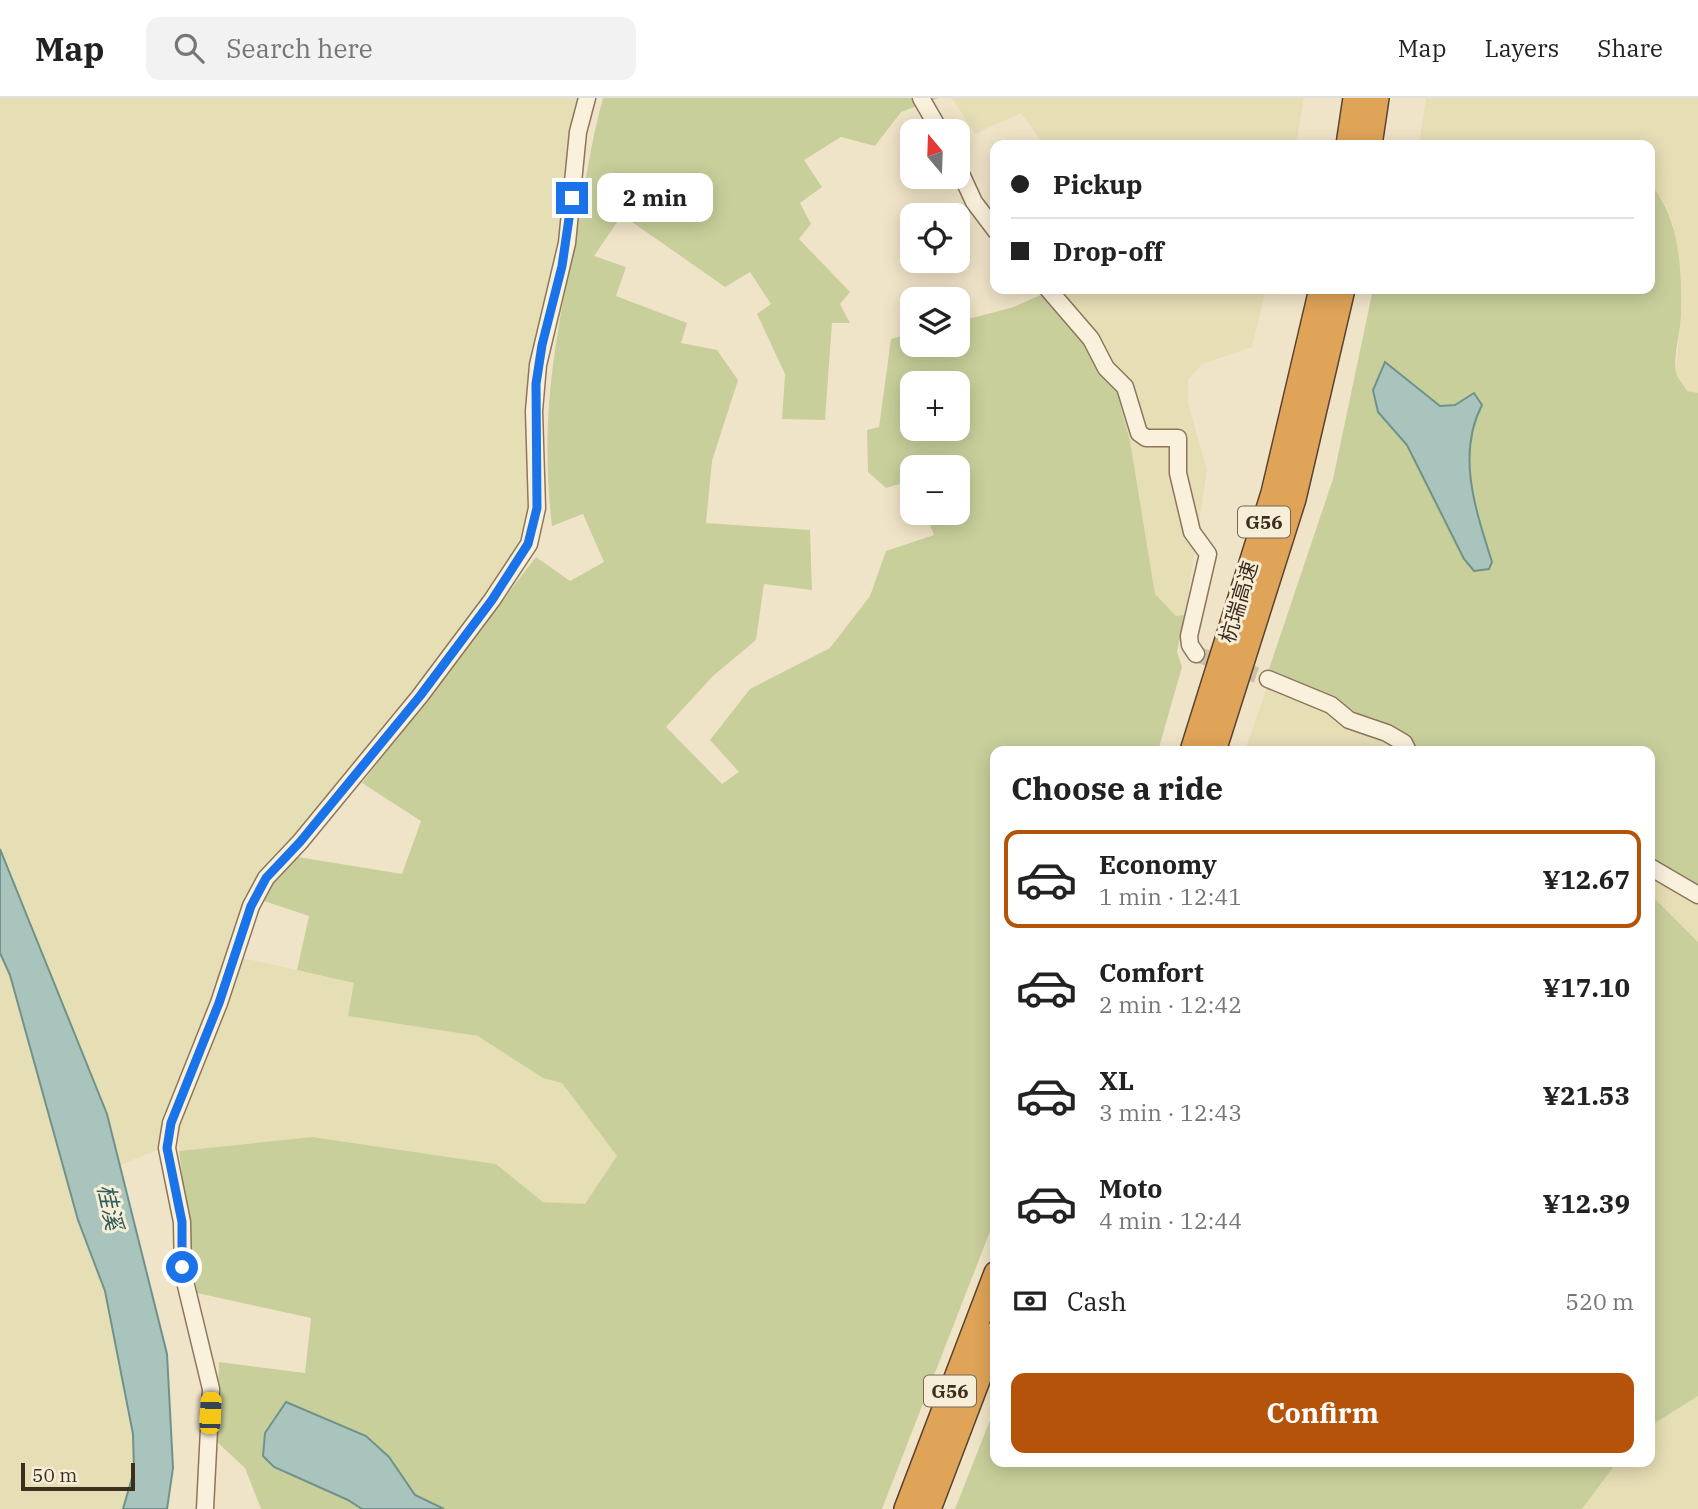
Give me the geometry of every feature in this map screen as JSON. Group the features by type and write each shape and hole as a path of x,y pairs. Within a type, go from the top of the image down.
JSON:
{"highway":[{"path":"1349,140 1355,98"},
{"path":"1371,140 1377,98"},
{"name":"杭瑞高速","path":"1194,746 1273,493 1320,294"},
{"name":"杭瑞高速","path":"1216,746 1294,499 1342,294"},
{"name":"G56","path":"906,1509 990,1289"},
{"name":"G56","path":"929,1509 990,1349"}],"street":[{"path":"205,1509 211,1389 183,1273 182,1222 167,1148 171,1123 219,1003 251,906 266,878 300,842 420,696 492,600 528,544 537,508 536,384 542,345 567,243 578,132 587,98"},
{"path":"921,98 933,119"},
{"path":"968,189 990,223"},
{"path":"1052,294 1091,339 1106,368 1125,387 1142,437 1178,438 1178,472 1192,532 1208,554 1189,636 1196,654"},
{"path":"1268,679 1331,705 1349,720 1387,733 1406,746"},
{"path":"1655,870 1698,895"}],"shaded area":[{"path":"0,98 580,98 556,265 530,508 522,542 487,596 414,692 295,837 260,874 160,1149 120,1165 107,1114 0,849"},
{"path":"952,98 1304,98 1297,140 1040,140 1021,113 975,134 970,126 970,119 965,119"},
{"path":"1426,98 1698,98 1698,393 1687,391 1676,373 1681,313 1680,268 1673,225 1665,204 1655,191 1655,140 1420,140"},
{"path":"1045,294 1265,294 1252,347 1202,364 1188,380 1188,403 1207,470 1185,615 1176,616 1155,594 1130,441 1115,385"},
{"path":"1269,669 1364,717 1407,746 1247,746 1266,690"},
{"path":"1655,865 1698,890 1698,942 1655,899"},
{"path":"0,953 10,975 78,1220 105,1291 133,1434 134,1471 123,1509 0,1509"},
{"path":"243,958 355,983 348,1016 478,1036 543,1078 562,1083 617,1156 585,1205 543,1202 496,1164 312,1137 179,1151 179,1121"},
{"path":"1698,1396 1698,1509 1582,1509 1614,1467 1655,1467 1655,1423"}],"green space":[{"path":"603,98 939,98 901,112 875,146 841,137 804,160 822,187 800,203 811,224 799,239 850,292 840,304 850,323 832,323 825,420 782,419 785,374 757,314 771,304 750,272 725,287 622,215 594,256 626,267 616,296 687,323 681,343 717,350 738,380 712,461 706,523 810,530 812,590 764,584 756,640 713,676 666,727 722,784 739,772 710,740 750,689 830,648 870,596 886,551 934,535 930,525 970,525 970,455 900,455 900,484 886,488 868,472 867,430 879,427 891,339 900,336 900,357 970,357 970,319 1014,307 1043,294 1046,294 1073,322 1115,385 1130,441 1155,594 1176,616 1185,615 1177,652 1182,667 1159,746 990,746 990,1231 882,1509 261,1509 245,1468 216,1441 219,1362 305,1373 311,1318 197,1293 179,1151 312,1137 496,1164 543,1202 585,1204 617,1156 562,1083 543,1078 478,1036 348,1016 354,983 297,970 309,916 261,900 278,873 298,857 402,874 421,821 362,783 536,557 570,581 604,562 583,514 552,526 547,448 556,341 588,163"},
{"path":"1655,190 1668,212 1680,262 1681,313 1676,372 1687,391 1698,393 1698,890 1655,865 1655,746 1407,746 1364,717 1269,669 1333,479 1372,294 1655,294"},
{"path":"1655,899 1698,942 1698,1396 1655,1423"},
{"path":"990,1420 990,1467 1614,1467 1582,1509 955,1509"}],"water":[{"path":"1385,362 1440,406 1455,405 1474,393 1482,405 1470,443 1470,463 1475,503 1492,562 1489,569 1474,571 1464,559 1407,445 1378,412 1373,390"},
{"name":"桂溪","path":"0,849 107,1114 167,1354 173,1468 167,1509 123,1509 134,1471 133,1434 105,1291 78,1220 10,975 0,953"},
{"path":"286,1402 366,1436 389,1457 415,1495 444,1509 362,1509 274,1467 263,1456 265,1433"}],"tunnel":[{"path":"1196,654 1268,679"}],"route":[{"path":"182,1267 182,1222 167,1142 171,1123 219,1003 251,906 276,865 300,842 420,696 522,557 533,532 537,508 534,411 536,384 542,345 567,243 572,198"}]}
